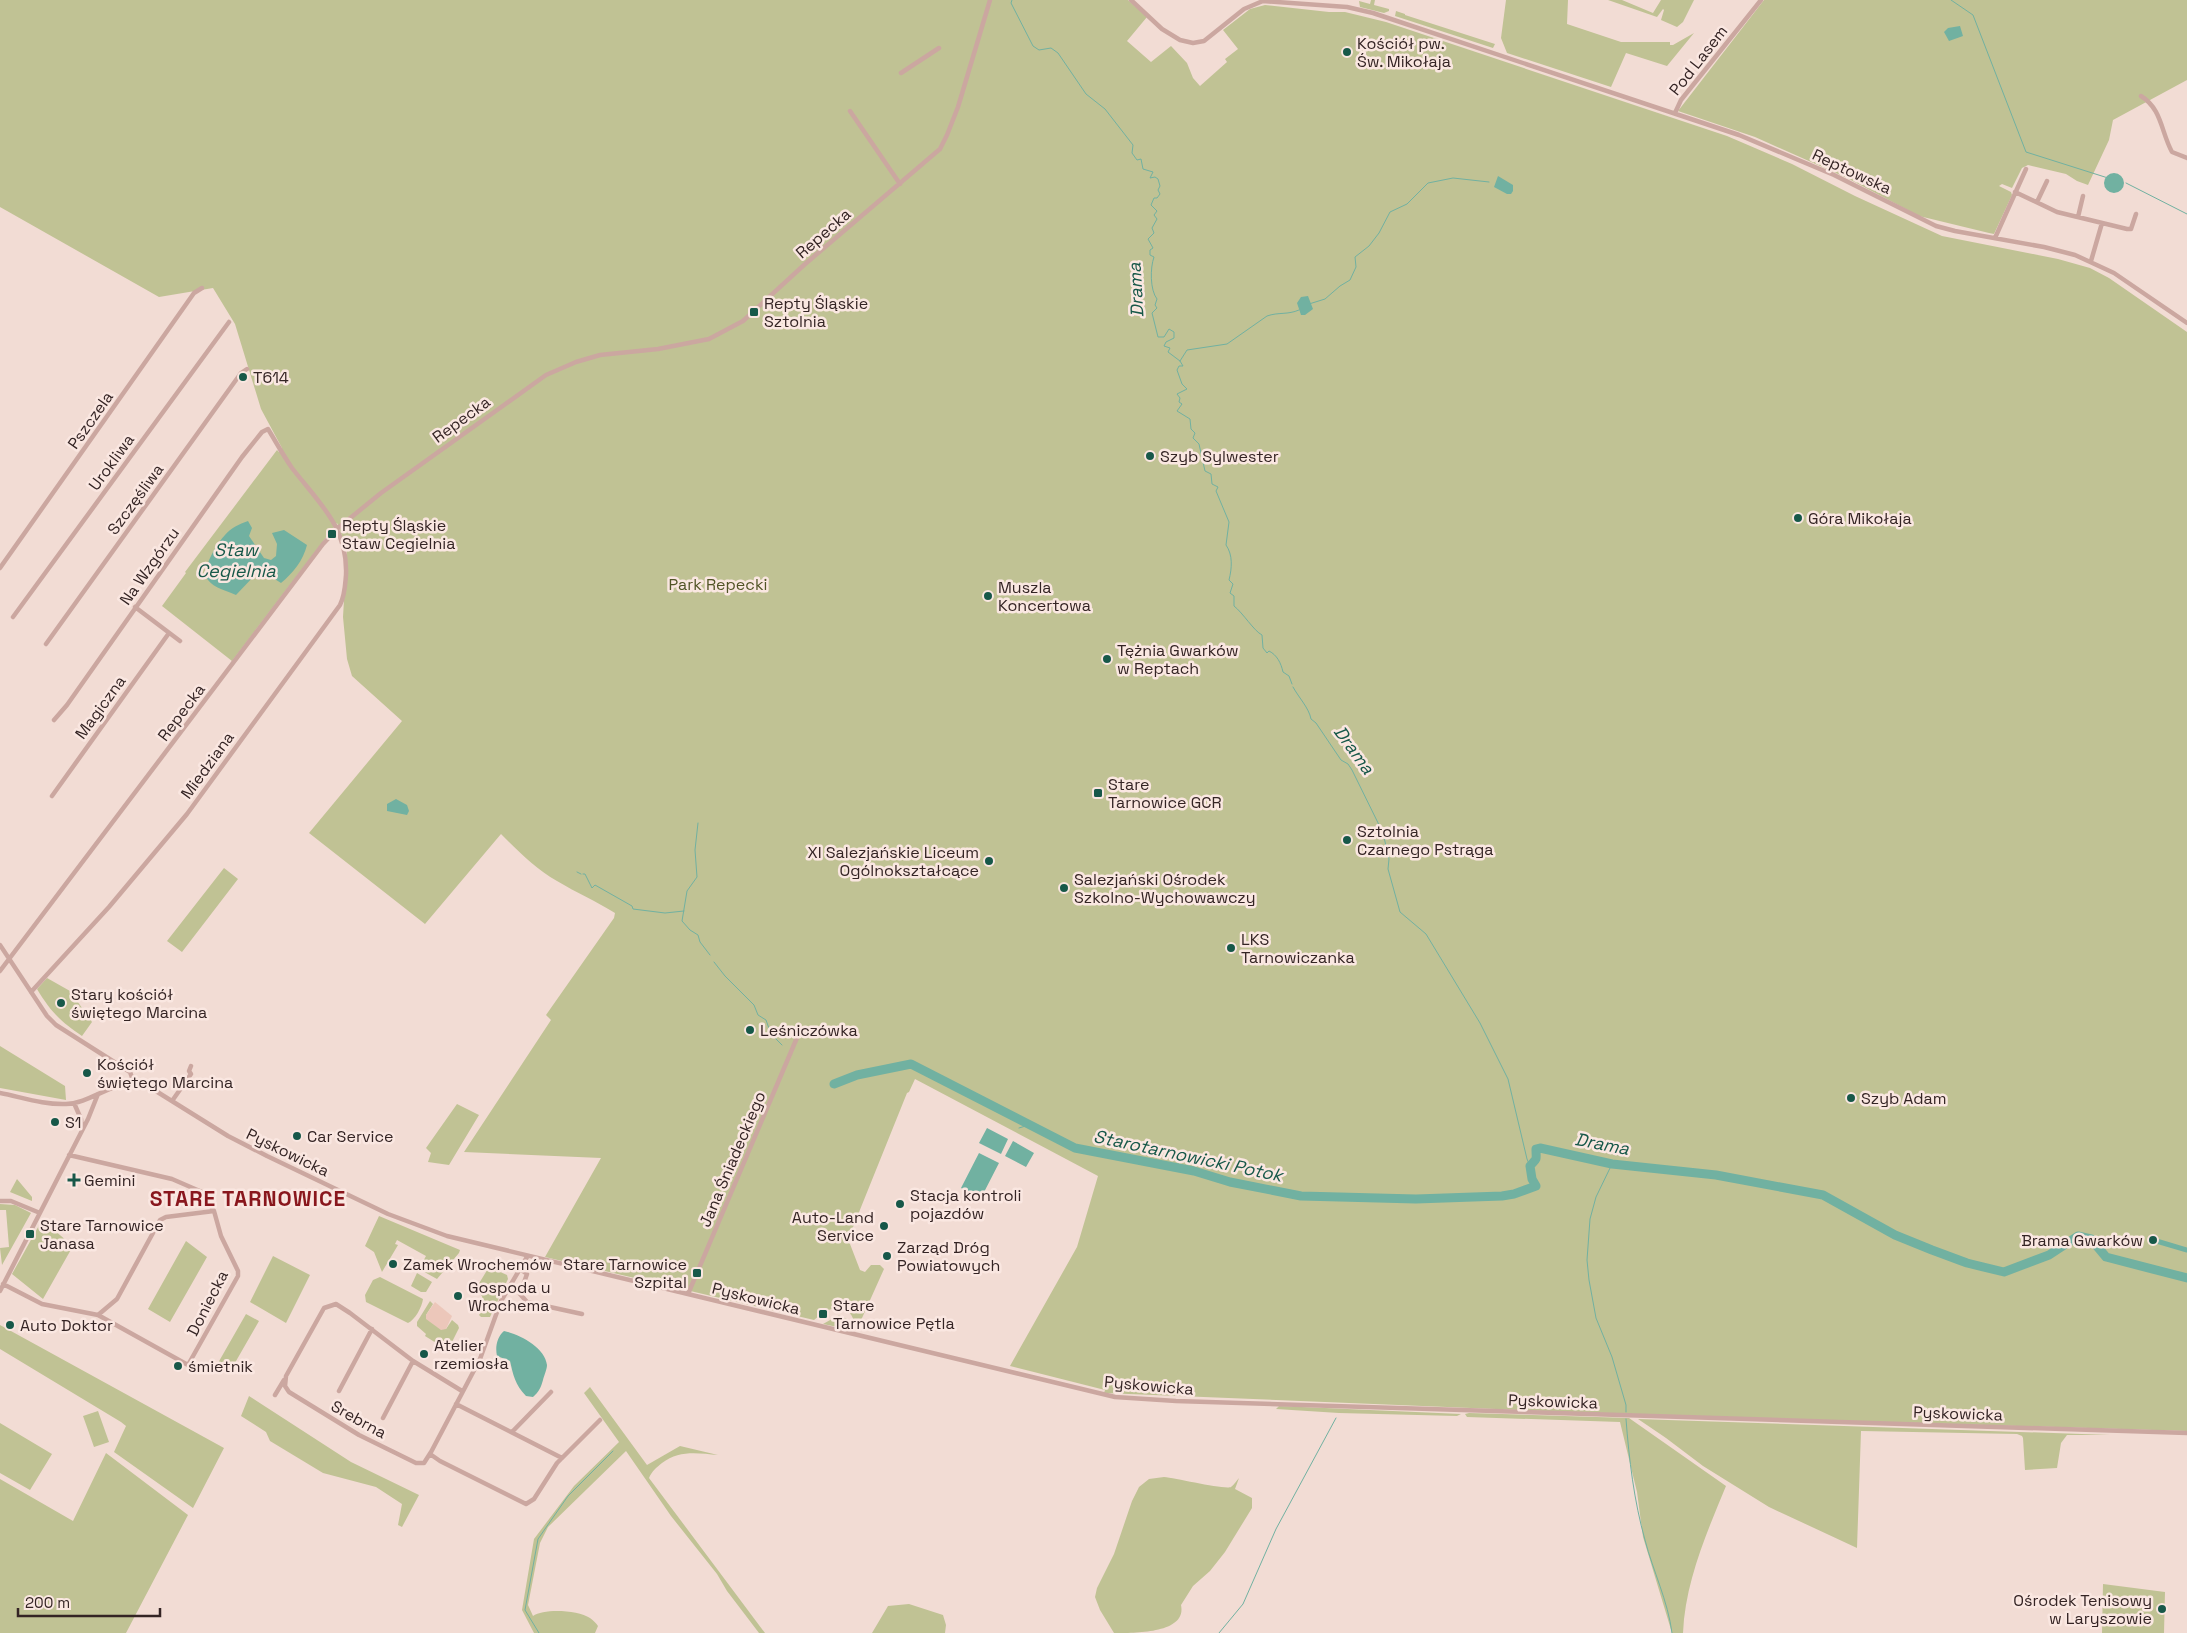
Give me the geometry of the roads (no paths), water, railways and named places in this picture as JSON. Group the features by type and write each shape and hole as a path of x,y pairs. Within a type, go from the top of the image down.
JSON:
{"street":[{"name":"Repecka","path":"0,971 323,544 338,528 417,466 546,375 591,357 681,345 709,339 732,328 754,312 804,265 936,153 947,136 990,0"},
{"name":"Reptowska","path":"1130,0 1162,29 1180,40 1193,43 1207,39 1244,9 1256,3 1273,0 1360,9 1428,29 1675,113 1781,152 1834,175 1936,226 2044,247 2091,261 2114,273 2187,323"},
{"name":"Pod Lasem","path":"1675,113 1681,100 1760,0"},
{"path":"901,73 939,48"},
{"path":"2141,96 2151,102 2161,121 2172,152 2187,158"},
{"path":"850,111 900,184"},
{"path":"1995,238 2026,169"},
{"path":"2037,202 2047,180"},
{"path":"2015,192 2057,212 2130,229 2136,214"},
{"path":"2078,217 2083,196"},
{"path":"2091,261 2102,223"},
{"name":"Pszczela","path":"0,568 194,293 202,288"},
{"name":"Urokliwa","path":"14,617 229,322"},
{"name":"Szczęśliwa","path":"46,644 241,373 247,369"},
{"name":"Na Wzgórzu","path":"54,720 67,705 242,457 262,432 268,428 285,457 338,528"},
{"name":"Miedziana","path":"31,992 109,907 187,814 340,605 345,592 347,559 338,528"},
{"path":"135,607 180,641"},
{"name":"Magiczna","path":"52,796 169,633"},
{"path":"0,945 47,1016 56,1025 130,1072 134,1083 122,1084 74,1103 51,1103 0,1093"},
{"name":"Jana Śniadeckiego","path":"688,1294 799,1033"},
{"path":"172,1101 191,1074 188,1071 191,1066"},
{"name":"Pyskowicka","path":"134,1083 147,1086 228,1136 388,1214 462,1241 1086,1391 1129,1399 2187,1433"},
{"path":"1,1288 82,1130 98,1094"},
{"path":"87,1099 91,1108"},
{"path":"74,1103 82,1122 82,1130"},
{"name":"Doniecka","path":"1,1288 42,1304 98,1315 188,1365 238,1276 238,1271 221,1236 214,1212 202,1192 172,1179 69,1155"},
{"path":"0,1201 11,1201 40,1214"},
{"path":"98,1315 116,1299 160,1220 166,1217 214,1212"},
{"path":"527,1257 501,1300 485,1348 431,1455 526,1504 534,1499 562,1458 600,1420"},
{"path":"520,1269 526,1274 520,1294 527,1302 582,1314"},
{"path":"275,1395 327,1306 332,1304 340,1306 413,1361 462,1391"},
{"name":"Srebrna","path":"339,1391 372,1329"},
{"name":"Srebrna","path":"383,1418 413,1361"},
{"name":"Srebrna","path":"286,1376 285,1386 289,1392 359,1435 416,1463 424,1463 431,1452"},
{"path":"512,1432 551,1392"},
{"path":"456,1404 562,1458"}],"water":[{"path":"1960,26 1963,36 1949,41 1944,32 1948,28"},
{"path":"2114,173 2121,176 2124,183 2121,190 2114,193 2107,190 2104,183 2107,176"},
{"path":"1498,176 1513,185 1511,194 1507,194 1494,187"},
{"path":"1308,296 1313,309 1305,315 1301,315 1297,303 1301,297"},
{"name":"Staw Cegielnia","path":"248,521 252,528 249,536 264,558 271,560 276,556 277,544 272,533 284,530 307,545 297,566 281,583 270,576 257,573 236,595 211,583 206,576 206,570 210,557 227,533"},
{"path":"396,799 407,805 409,811 407,815 387,811 387,804"},
{"path":"987,1128 1008,1139 1001,1154 979,1143"},
{"path":"1013,1141 1034,1153 1026,1167 1005,1156"},
{"path":"979,1153 999,1163 981,1198 961,1188"},
{"path":"504,1331 524,1338 536,1347 545,1358 547,1367 542,1383 533,1397 526,1396 519,1388 513,1375 510,1361 497,1356 497,1342"}],"waterway":[{"name":"Drama","path":"1012,0 1011,3 1033,46 1039,50 1051,48 1058,53 1086,94 1105,109 1133,145 1132,153 1137,160 1141,159 1143,169 1153,172 1150,178 1155,177 1158,179 1160,194 1157,198 1154,198 1151,205 1157,211 1154,215 1157,219 1152,228 1154,233 1148,239 1153,248 1150,250 1150,255 1154,257 1151,279 1157,299 1155,305 1157,308 1152,313 1158,337 1164,337 1169,329 1174,332 1174,338 1166,342 1164,346 1170,348 1168,352 1180,361 1183,366 1179,366 1177,370 1182,384 1187,389 1177,394 1180,398 1179,402 1182,404 1177,411 1190,419 1191,429 1195,433 1193,438 1199,444 1205,471 1211,474 1212,484 1218,487 1216,491 1229,522 1226,545 1231,557 1229,580 1233,584 1230,593 1234,596 1234,606 1262,635 1263,648 1267,653 1269,651 1276,657 1280,662 1283,672 1289,676 1292,684"},
{"path":"1951,0 1973,15 2026,152 2108,178"},
{"path":"1309,304 1325,299 1350,280 1356,267 1355,257 1369,246 1379,233 1390,212 1407,204 1428,183 1453,178 1489,182"},
{"path":"2126,183 2187,214"},
{"path":"1180,361 1187,350 1227,344 1267,316 1299,310"},
{"name":"Drama","path":"1293,687 1306,707 1311,719 1316,723 1341,760 1348,764 1352,770 1383,833 1389,859 1388,869 1400,912 1426,934 1480,1023 1508,1079 1530,1166"},
{"path":"698,823 695,850 697,877 687,891 682,921 690,930 698,935 700,942 710,955"},
{"path":"577,872 581,874"},
{"path":"583,874 585,874 592,888 595,885 632,906 633,909 665,913 684,911"},
{"path":"714,962 754,1005 758,1015 766,1020 771,1034 782,1045"},
{"name":"Starotarnowicki Potok","path":"834,1084 857,1075 911,1064 1075,1148 1194,1171 1230,1182 1301,1196 1416,1199 1514,1194 1536,1186 1532,1179 1530,1166 1536,1159 1536,1149 1540,1148 1612,1164 1716,1175 1823,1195 1895,1235 1967,1263 2004,1272 2049,1255 2078,1236 2091,1239 2106,1257 2187,1278"},
{"path":"1019,1128 1029,1125"},
{"path":"1612,1164 1596,1197 1590,1219 1587,1260 1596,1318 1612,1357 1626,1405 1626,1412"},
{"path":"2153,1240 2187,1250"},
{"path":"1219,1633 1243,1604 1276,1529 1336,1418"},
{"path":"1626,1419 1630,1465 1641,1525 1664,1598 1672,1633"},
{"path":"539,1633 525,1610 538,1539 568,1496 613,1451"}],"place":[{"name":"Kościół pw. Św. Mikołaja","path":"1347,52"},
{"name":"Repty Śląskie Sztolnia","path":"754,312"},
{"name":"T614","path":"243,377"},
{"name":"Szyb Sylwester","path":"1150,456"},
{"name":"Góra Mikołaja","path":"1798,518"},
{"name":"Repty Śląskie Staw Cegielnia","path":"332,534"},
{"name":"Muszla Koncertowa","path":"988,596"},
{"name":"Tężnia Gwarków w Reptach","path":"1107,659"},
{"name":"Stare Tarnowice GCR","path":"1098,793"},
{"name":"Sztolnia Czarnego Pstrąga","path":"1347,840"},
{"name":"XI Salezjańskie Liceum Ogólnokształcące","path":"989,861"},
{"name":"Salezjański Ośrodek Szkolno-Wychowawczy","path":"1064,888"},
{"name":"LKS Tarnowiczanka","path":"1231,948"},
{"name":"Stary kościół świętego Marcina","path":"61,1003"},
{"name":"Leśniczówka","path":"750,1030"},
{"name":"Kościół świętego Marcina","path":"87,1073"},
{"name":"Szyb Adam","path":"1851,1098"},
{"name":"S1","path":"55,1122"},
{"name":"Car Service","path":"297,1136"},
{"name":"Gemini","path":"74,1180"},
{"name":"Stacja kontroli pojazdów","path":"900,1204"},
{"name":"Auto-Land Service","path":"884,1226"},
{"name":"Stare Tarnowice Janasa","path":"30,1234"},
{"name":"Brama Gwarków","path":"2153,1240"},
{"name":"Zarząd Dróg Powiatowych","path":"887,1256"},
{"name":"Zamek Wrochemów","path":"393,1264"},
{"name":"Stare Tarnowice Szpital","path":"697,1273"},
{"name":"Gospoda u Wrochema","path":"458,1296"},
{"name":"Stare Tarnowice Pętla","path":"823,1314"},
{"name":"Auto Doktor","path":"10,1325"},
{"name":"Atelier rzemiosła","path":"424,1354"},
{"name":"śmietnik","path":"178,1366"},
{"name":"Ośrodek Tenisowy w Laryszowie","path":"2162,1609"}],"district":[{"name":"STARE TARNOWICE","path":"248,1199"}],"park label":[{"name":"Park Repecki","path":"718,584"}]}
